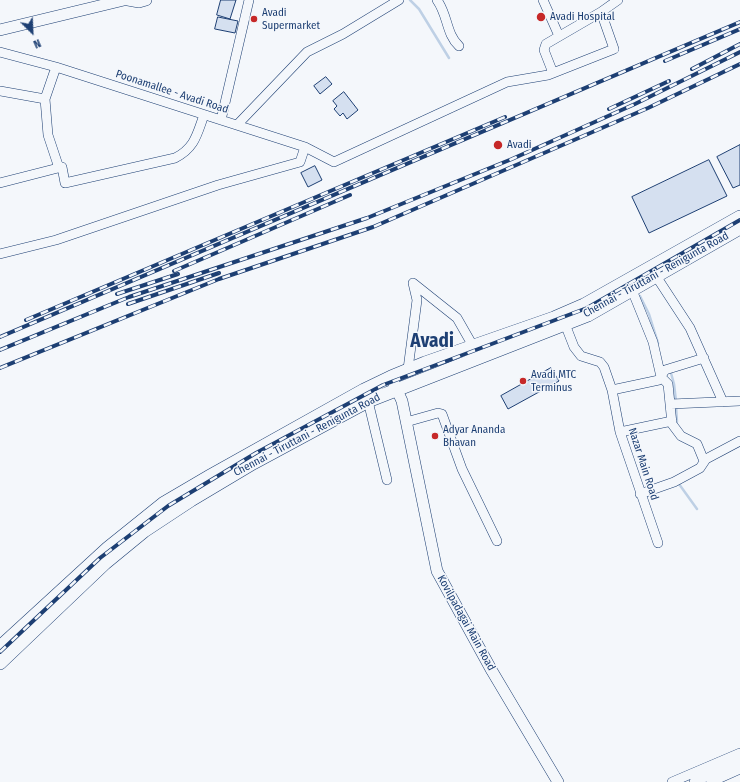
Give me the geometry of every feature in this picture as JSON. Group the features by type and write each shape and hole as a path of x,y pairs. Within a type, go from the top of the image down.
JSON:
{"highway":[{"name":"Chennai - Tiruttani - Renigunta Road","path":"0,648 73,586 105,563 144,531 191,500 366,395 391,377 408,369 554,318 584,305 740,217"},
{"name":"Chennai - Tiruttani - Renigunta Road","path":"366,395 397,389 588,315 740,228"},
{"name":"Chennai - Tiruttani - Renigunta Road","path":"0,663 73,586"}],"main road":[{"path":"0,30 124,0"},
{"path":"128,0 139,2 146,0"},
{"name":"Kovilpadagai Main Road","path":"391,377 402,401 437,571 492,671 558,782"}],"street":[{"path":"222,120 249,0"},
{"path":"437,0 445,14 454,41 459,46"},
{"path":"543,0 559,36"},
{"path":"601,12 614,49 553,73 544,47 559,36 601,12 618,0"},
{"path":"237,125 307,52 343,34 396,1"},
{"name":"Poonamallee - Avadi Road","path":"0,52 56,67 204,114 304,147 334,162 507,82 553,73"},
{"path":"56,67 45,99 48,135 60,168 62,167 66,183 175,158 188,151 194,142 204,114"},
{"path":"0,91 45,99"},
{"path":"0,254 56,240 218,185 300,162 304,147"},
{"path":"0,183 60,168"},
{"path":"656,276 690,328 723,402"},
{"path":"408,369 417,300 413,283 457,318 473,346"},
{"path":"632,290 653,342 660,378 668,384 676,404 672,421 681,436 697,444 704,461"},
{"name":"Nazar Main Road","path":"565,324 574,347 581,356 600,362 604,367 612,390 620,432 658,543"},
{"path":"612,390 660,378 665,370 704,358"},
{"path":"366,395 387,480"},
{"path":"676,404 740,401"},
{"path":"406,422 438,413 442,414 462,469 497,540"},
{"path":"620,432 672,421"},
{"path":"640,494 674,482 700,468 706,459 740,441"},
{"path":"672,782 740,753"},
{"path":"694,782 740,762"},
{"path":"711,782 740,769"}],"building":[{"path":"221,0 236,0 230,19 217,15"},
{"path":"218,17 238,21 235,33 215,29"},
{"path":"326,77 332,84 320,94 314,86"},
{"path":"344,92 358,110 347,119 343,113 340,116 334,109 337,106 333,101"},
{"path":"740,145 740,185 733,188 717,157"},
{"path":"709,160 727,196 649,233 632,197"},
{"path":"315,166 322,180 308,187 301,173"},
{"path":"551,368 559,381 508,409 501,396"}],"waterway":[{"path":"410,0 419,9 449,58"},
{"path":"640,296 649,314 658,343"},
{"path":"671,373 676,401"},
{"path":"676,406 677,422"},
{"path":"679,484 697,509"}],"railway":[{"path":"0,337 740,22"},
{"path":"665,61 740,29"},
{"path":"692,69 740,44"},
{"path":"0,350 129,297 367,218 512,159 635,104 740,52"},
{"path":"0,368 219,279 373,227 648,108 740,64"},
{"path":"609,109 669,81"},
{"path":"26,320 505,117"},
{"path":"174,271 350,195"},
{"path":"0,652 100,558 168,506 256,453 383,385 587,308 740,220"},
{"path":"128,304 219,273"},
{"path":"117,294 178,274"}],"place":[{"name":"Avadi Hospital","path":"541,17"},
{"name":"Avadi Supermarket","path":"254,19"},
{"name":"Avadi","path":"498,145"},
{"name":"Avadi MTC Terminus","path":"523,381"},
{"name":"Adyar Ananda Bhavan","path":"435,436"}],"district":[{"name":"Avadi","path":"432,342"}]}
